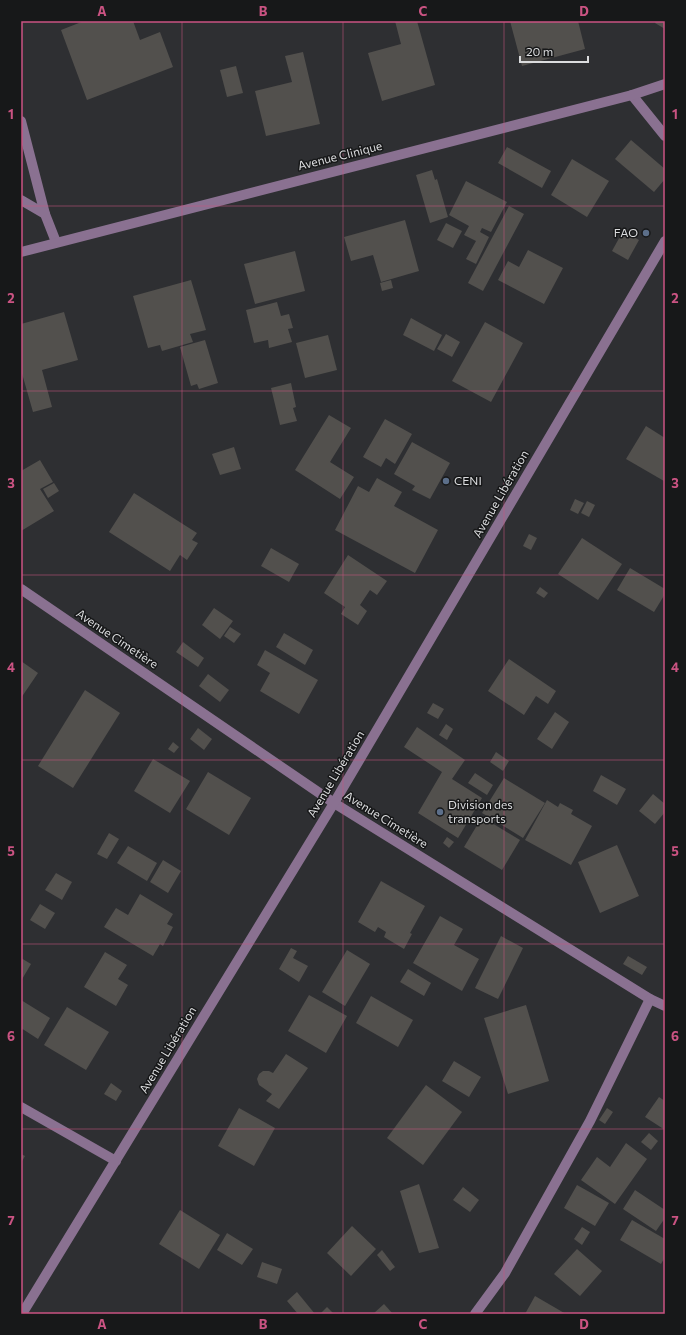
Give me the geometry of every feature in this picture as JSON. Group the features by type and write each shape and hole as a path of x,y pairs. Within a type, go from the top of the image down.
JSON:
{"street":[{"name":"Avenue Clinique","path":"21,252 632,95 665,84"},
{"path":"632,95 665,136"},
{"path":"21,120 45,214 56,242"},
{"path":"21,200 45,214"},
{"name":"Avenue Libération","path":"22,1314 334,803 665,241"},
{"name":"Avenue Cimetière","path":"21,589 334,803 665,1006"},
{"path":"475,1314 505,1272 590,1121 650,998"},
{"path":"21,1107 116,1161"}],"building":[{"path":"84,21 133,21 140,40 160,32 173,67 87,100 61,30"},
{"path":"395,21 417,21 435,85 382,101 368,53 401,44"},
{"path":"510,21 578,21 585,49 522,66"},
{"path":"656,21 665,21 665,29 655,23"},
{"path":"303,52 320,124 266,136 255,91 292,82 285,56"},
{"path":"236,66 243,93 227,97 220,70"},
{"path":"631,140 665,169 665,179 654,192 615,159"},
{"path":"507,147 551,171 542,188 498,163"},
{"path":"572,159 609,181 587,217 551,195"},
{"path":"432,170 435,180 437,179 448,217 430,223 416,175"},
{"path":"466,181 507,202 491,232 482,228 480,232 489,237 476,264 466,259 476,241 464,235 469,226 449,215"},
{"path":"509,206 524,214 483,291 468,283"},
{"path":"405,220 419,271 381,282 373,255 351,261 344,237"},
{"path":"446,223 462,231 453,248 437,240"},
{"path":"623,231 639,240 628,260 612,251"},
{"path":"528,250 563,268 544,304 498,280 508,261 519,267"},
{"path":"295,251 305,291 255,304 244,264"},
{"path":"191,280 206,330 190,334 193,342 162,351 160,345 148,348 133,296"},
{"path":"391,280 393,288 382,291 380,283"},
{"path":"277,302 281,316 289,314 293,328 288,329 292,342 269,348 268,340 254,343 246,310"},
{"path":"64,312 78,360 42,370 52,407 33,412 21,370 21,324"},
{"path":"411,318 442,335 434,351 403,335"},
{"path":"485,322 523,343 491,402 452,381"},
{"path":"446,334 460,342 452,357 437,349"},
{"path":"328,335 337,370 305,378 296,343"},
{"path":"205,340 218,383 199,389 197,384 191,386 180,347"},
{"path":"291,383 296,407 293,408 297,421 280,425 271,388"},
{"path":"329,415 351,428 330,462 354,477 340,499 295,470"},
{"path":"385,419 412,434 395,464 386,458 381,467 363,457"},
{"path":"646,426 665,438 664,481 626,459"},
{"path":"412,442 450,463 430,499 412,490 415,486 394,474"},
{"path":"234,447 241,469 220,475 212,454"},
{"path":"40,460 53,482 40,489 54,511 21,531 21,471"},
{"path":"377,478 402,492 394,506 438,530 415,573 335,530 358,486 369,492"},
{"path":"54,483 59,491 48,498 43,489"},
{"path":"134,493 197,533 192,540 198,543 187,560 180,555 170,571 109,532"},
{"path":"575,499 584,503 578,514 570,510"},
{"path":"587,501 595,505 589,517 581,513"},
{"path":"529,534 537,538 531,550 523,546"},
{"path":"582,538 622,564 598,600 558,574"},
{"path":"271,548 299,564 289,582 261,566"},
{"path":"348,555 387,581 377,595 370,590 360,605 367,611 358,625 341,614 345,607 324,593"},
{"path":"630,568 665,589 665,594 654,612 617,590"},
{"path":"540,587 548,593 544,598 536,593"},
{"path":"214,608 233,621 220,639 202,625"},
{"path":"230,627 241,634 234,643 224,636"},
{"path":"284,633 313,650 305,665 276,647"},
{"path":"183,642 204,658 198,667 176,652"},
{"path":"265,650 318,680 299,714 260,691 270,673 257,665"},
{"path":"509,659 556,691 548,704 536,696 524,715 488,691"},
{"path":"21,661 38,673 21,698"},
{"path":"208,674 229,690 220,702 199,686"},
{"path":"85,690 120,713 73,788 38,766"},
{"path":"433,703 444,709 438,719 427,713"},
{"path":"555,712 569,722 552,749 537,739"},
{"path":"446,724 453,729 447,740 439,735"},
{"path":"417,727 465,760 452,779 482,798 458,838 418,813 442,772 404,747"},
{"path":"198,728 212,739 204,750 190,739"},
{"path":"173,742 179,747 174,753 168,749"},
{"path":"496,752 509,761 503,771 490,762"},
{"path":"153,759 190,781 170,813 134,791"},
{"path":"208,772 251,798 229,835 186,809"},
{"path":"475,773 493,785 487,795 468,783"},
{"path":"601,775 626,789 617,805 593,791"},
{"path":"504,778 545,803 523,838 482,813"},
{"path":"653,794 665,804 665,812 655,824 639,811"},
{"path":"547,800 558,807 560,803 573,810 571,814 592,826 571,865 525,840"},
{"path":"482,817 520,840 502,870 464,847"},
{"path":"109,833 119,839 107,859 97,854"},
{"path":"447,837 454,842 449,848 443,843"},
{"path":"617,845 639,896 600,913 578,862"},
{"path":"128,846 157,863 147,881 117,863"},
{"path":"163,860 181,871 168,893 150,882"},
{"path":"56,873 72,882 62,900 45,890"},
{"path":"381,881 425,906 410,933 412,934 404,949 384,937 386,932 378,927 375,932 358,922"},
{"path":"140,894 173,914 167,924 173,927 163,946 160,944 153,956 104,927 116,908 128,915"},
{"path":"40,904 55,913 45,929 30,920"},
{"path":"440,916 463,929 454,945 479,959 462,991 413,963"},
{"path":"501,936 523,948 498,999 475,988"},
{"path":"291,948 297,951 293,958 308,966 299,982 279,969"},
{"path":"347,950 370,964 345,1006 322,992"},
{"path":"105,952 127,965 118,979 128,985 116,1006 84,987"},
{"path":"628,956 647,967 642,975 623,964"},
{"path":"21,958 31,964 21,981"},
{"path":"408,969 431,983 424,996 400,982"},
{"path":"309,995 347,1016 326,1053 288,1031"},
{"path":"371,996 413,1020 398,1047 356,1023"},
{"path":"21,1000 50,1018 38,1039 21,1028"},
{"path":"526,1005 549,1081 508,1094 484,1018"},
{"path":"67,1007 109,1032 86,1070 44,1045"},
{"path":"286,1054 308,1068 279,1109 266,1101 272,1094 259,1085 257,1079 259,1074 263,1071 273,1073"},
{"path":"454,1061 481,1077 469,1097 442,1081"},
{"path":"111,1083 122,1091 116,1101 104,1094"},
{"path":"426,1085 462,1112 423,1165 387,1138"},
{"path":"659,1097 665,1101 665,1130 645,1117"},
{"path":"239,1108 275,1128 254,1166 218,1146"},
{"path":"607,1108 613,1112 605,1124 599,1120"},
{"path":"649,1133 658,1141 651,1150 641,1142"},
{"path":"626,1143 647,1159 615,1204 581,1180 597,1157 610,1167"},
{"path":"21,1154 25,1156 21,1163"},
{"path":"419,1184 439,1248 419,1253 400,1191"},
{"path":"577,1185 609,1203 595,1226 564,1208"},
{"path":"463,1187 479,1200 470,1212 453,1200"},
{"path":"635,1190 665,1210 665,1218 656,1231 623,1209"},
{"path":"180,1210 220,1235 199,1269 159,1244"},
{"path":"632,1220 665,1239 665,1257 661,1264 620,1240"},
{"path":"352,1226 376,1249 351,1276 327,1253"},
{"path":"582,1227 590,1232 582,1245 574,1239"},
{"path":"227,1233 253,1249 242,1265 217,1250"},
{"path":"577,1249 602,1271 580,1296 554,1274"},
{"path":"382,1250 395,1267 390,1271 377,1255"},
{"path":"262,1262 282,1269 277,1284 257,1277"},
{"path":"297,1292 315,1314 298,1314 287,1301"},
{"path":"535,1296 566,1314 525,1314"},
{"path":"384,1304 393,1314 373,1314"},
{"path":"327,1307 334,1314 320,1314"}],"place":[{"name":"FAO","path":"646,233"},
{"name":"CENI","path":"446,481"},
{"name":"Division des transports","path":"440,812"}]}
